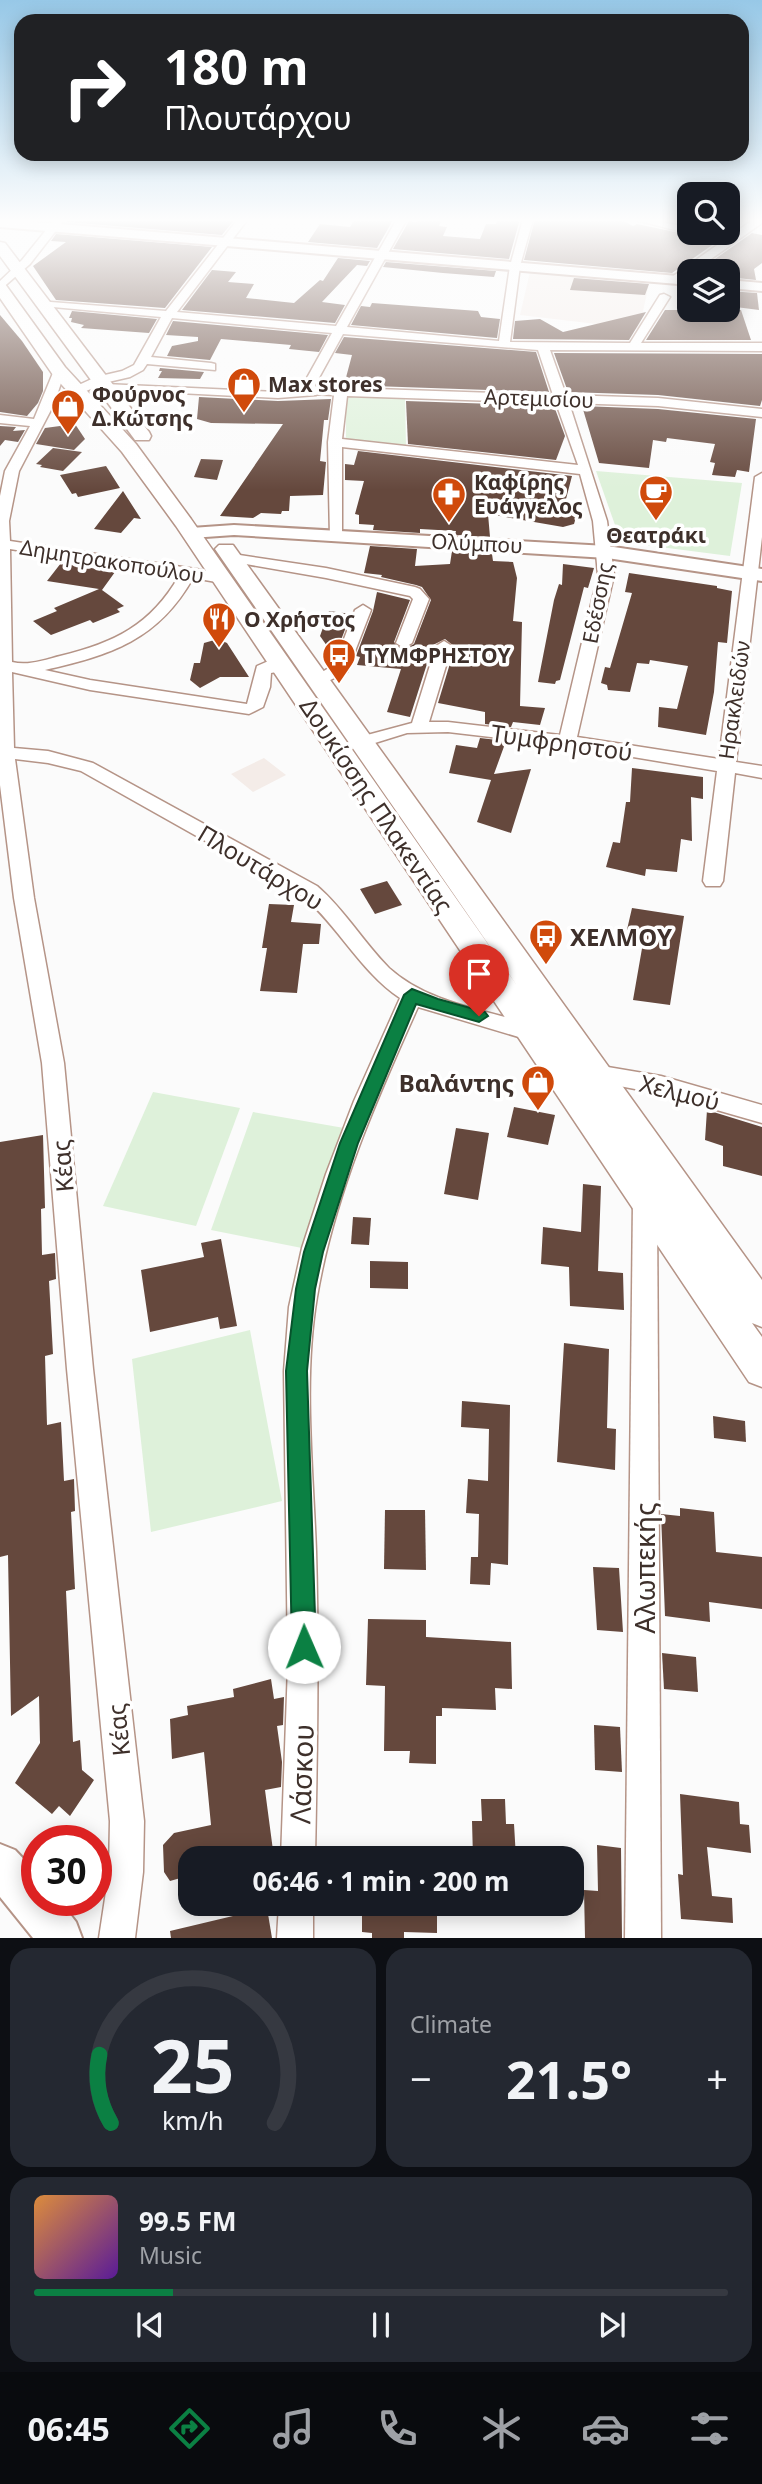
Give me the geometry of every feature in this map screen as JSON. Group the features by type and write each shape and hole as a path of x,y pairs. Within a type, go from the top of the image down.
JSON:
{"main road":[{"name":"Δουκίσσης Πλακεντίας","path":"16,309 59,371 201,531"},
{"name":"Δουκίσσης Πλακεντίας","path":"47,309 102,383 227,568 318,679 762,1310"},
{"name":"Δουκίσσης Πλακεντίας","path":"227,568 282,666 762,1369"}],"street":[{"path":"116,309 504,345 762,347"},
{"path":"48,404 76,390 132,372 144,360 173,309"},
{"path":"314,391 309,385 350,309"},
{"path":"504,345 509,309"},
{"path":"634,347 657,309"},
{"name":"Εδέσσης","path":"543,347 585,470 607,552 606,575 566,741"},
{"path":"144,360 211,368"},
{"name":"Κέας","path":"59,371 48,404 12,471 1,521 10,666 4,764 53,1063 80,1369 127,1821 126,1872 117,1938"},
{"name":"Αρτεμισίου","path":"102,383 278,395 314,391 684,404 762,413"},
{"path":"335,535 335,442 341,393"},
{"path":"0,419 36,423"},
{"path":"335,442 585,470"},
{"name":"Ηρακλειδών","path":"713,881 725,766 757,574 762,478"},
{"name":"Ολύμπου","path":"201,531 335,535 607,552 757,574"},
{"name":"Δημητρακοπούλου","path":"3,544 188,573 227,568 326,573 415,592 421,599 404,643"},
{"path":"10,666 89,654 144,629 171,605 188,573"},
{"path":"318,679 341,668 363,610"},
{"path":"419,727 444,646"},
{"path":"10,666 90,685 249,709 254,707 262,687 262,670 272,664 279,663 282,666"},
{"name":"Τυμφρηστού","path":"362,742 391,732 419,727 448,727 566,741 762,772"},
{"name":"Πλουτάρχου","path":"4,764 48,757 87,767 294,882 326,904 375,965 392,982 412,995 532,1033"},
{"name":"Λάσκου","path":"298,1846 304,1666 297,1371 305,1289 325,1213 349,1143 412,995"},
{"name":"Χελμού","path":"596,1074 661,1085 762,1114"},
{"name":"Αλωπεκής","path":"643,1938 645,1198"},
{"path":"0,1865 26,1893 60,1938"},
{"path":"295,1938 296,1916"}],"shaded area":[{"path":"521,309 643,309 639,329 520,315"},
{"path":"264,758 286,775 253,792 231,774"}],"green space":[{"path":"346,396 405,397 406,446 346,440"},
{"path":"596,471 742,483 730,556 621,542"},
{"path":"153,1092 240,1108 196,1226 103,1206"},
{"path":"253,1112 344,1128 307,1249 211,1230"},
{"path":"250,1330 282,1501 151,1532 132,1359"}],"building":[{"path":"182,309 343,309 335,323"},
{"path":"359,309 457,309 478,311 481,317 500,319 497,338 351,325"},
{"path":"665,310 677,310 677,322 740,322 741,310 751,340 646,340"},
{"path":"72,311 157,319 149,333 81,328 84,325 71,322 72,318 69,318"},
{"path":"646,312 629,340 513,339 515,321 540,319 563,332"},
{"path":"0,315 43,372 43,391 38,403 27,416 0,412"},
{"path":"173,321 328,335 319,352 289,349 291,345 221,339 210,360 167,356 172,346 198,341 198,337 166,335"},
{"path":"344,337 536,352 549,392 344,385 352,355 335,353"},
{"path":"554,353 762,354 762,400 760,406 658,395 568,392"},
{"path":"160,368 204,372 200,379 158,378 162,371 159,371"},
{"path":"199,397 278,401 331,399 328,420 324,420 320,461 326,462 323,495 290,496 289,511 282,511 281,514 261,513 253,518 220,516 283,424 211,423 197,419"},
{"path":"406,401 554,406 565,436 556,460 408,444"},
{"path":"582,406 658,409 756,419 749,472 737,470 735,477 712,475 715,463 710,462 715,444 667,438 666,442 653,440 649,468 599,463"},
{"path":"75,424 85,439 74,450 36,444 45,428"},
{"path":"0,426 16,427 13,431 25,430 18,442 5,440 0,446"},
{"path":"53,448 82,452 63,471 36,464"},
{"path":"358,451 572,476 566,499 579,507 574,524 563,527 488,514 490,537 455,535 456,531 420,529 420,533 373,530 374,525 359,524 359,515 355,514 364,481 345,480 345,464 354,465"},
{"path":"201,459 223,460 217,480 194,477"},
{"path":"106,466 120,488 78,497 76,493 72,494 60,475"},
{"path":"123,491 141,519 134,518 121,533 94,529"},
{"path":"370,546 417,549 415,566 450,564 452,551 492,554 493,561 513,562 517,578 513,621 522,622 520,706 545,708 540,725 513,722 511,727 485,724 485,712 438,703 455,647 445,639 433,645 410,717 387,712 401,669 357,665 360,657 356,656 373,611 377,592 410,600 394,642 403,650 414,644 431,600 422,587 381,577 382,575 364,573"},
{"path":"61,563 115,572 102,590 124,606 117,609 120,612 51,635 33,621 57,611 54,608 99,589 47,581"},
{"path":"563,564 594,568 588,588 584,587 560,680 555,684 538,682 554,600 559,584 562,585"},
{"path":"629,573 717,586 732,591 727,643 718,642 714,692 706,735 658,727 659,707 677,709 688,666 650,660 649,664 637,663 630,692 608,690 607,685 601,683 605,667 610,668 632,593 625,592"},
{"path":"329,611 351,614 336,653 332,653 320,636"},
{"path":"218,639 227,643 249,677 220,677 200,688 190,680 194,663 200,663 204,643"},
{"path":"480,738 506,741 494,774 531,769 511,833 477,822 491,780 449,773 456,745 477,748"},
{"path":"632,768 703,777 703,799 691,797 692,841 681,839 677,872 646,869 645,876 606,867 613,842 620,843 626,802 630,802"},
{"path":"387,881 402,905 375,914 360,889"},
{"path":"269,904 294,905 291,922 321,924 319,944 303,944 297,993 260,991 267,948 262,948"},
{"path":"632,908 684,916 670,1005 633,1000 644,937 626,934"},
{"path":"514,1107 555,1115 548,1145 507,1137"},
{"path":"707,1110 762,1127 762,1176 723,1166 723,1146 705,1140"},
{"path":"456,1128 489,1133 478,1200 444,1194"},
{"path":"43,1135 45,1208 41,1209 42,1255 55,1253 56,1279 49,1281 53,1354 45,1356 47,1425 61,1422 64,1481 74,1479 75,1511 71,1512 75,1589 66,1591 73,1742 80,1740 82,1770 94,1780 70,1816 59,1806 52,1814 15,1783 40,1743 39,1696 11,1716 8,1555 0,1557 0,1142"},
{"path":"583,1184 601,1186 598,1271 623,1273 624,1310 570,1306 569,1267 541,1264 543,1227 581,1232"},
{"path":"353,1217 371,1218 369,1245 351,1244"},
{"path":"221,1239 237,1326 220,1329 218,1317 150,1332 141,1270 204,1257 201,1243"},
{"path":"370,1261 408,1262 408,1289 370,1288"},
{"path":"564,1343 609,1349 607,1428 616,1429 615,1470 557,1462"},
{"path":"462,1401 510,1405 508,1565 491,1563 490,1585 470,1584 471,1557 478,1557 479,1514 466,1513 468,1479 488,1481 489,1429 461,1427"},
{"path":"713,1416 745,1421 746,1442 714,1438"},
{"path":"680,1508 714,1512 716,1552 762,1557 762,1609 709,1602 710,1622 665,1616 661,1514 680,1516"},
{"path":"385,1510 425,1510 426,1570 384,1569"},
{"path":"593,1567 619,1568 623,1632 597,1630"},
{"path":"368,1619 426,1620 426,1637 511,1642 512,1689 495,1688 496,1710 442,1708 442,1716 436,1716 436,1764 409,1763 410,1751 384,1751 385,1686 366,1685"},
{"path":"662,1653 696,1657 698,1692 664,1689"},
{"path":"271,1679 274,1699 284,1697 283,1725 277,1726 282,1762 281,1787 265,1790 272,1846 178,1846 178,1879 170,1881 164,1872 163,1845 174,1833 211,1825 204,1752 172,1759 170,1719 188,1715 187,1706 234,1697 233,1689"},
{"path":"594,1725 620,1727 622,1772 595,1770"},
{"path":"680,1794 739,1802 740,1824 749,1825 751,1853 707,1847 712,1896 732,1898 733,1923 681,1919 678,1874 683,1875"},
{"path":"481,1799 505,1799 506,1824 514,1824 515,1846 473,1846 472,1821 482,1821"},
{"path":"597,1845 621,1848 622,1938 585,1938 584,1890 598,1891"},
{"path":"233,1916 268,1916 272,1938 171,1938 170,1931"},
{"path":"362,1916 437,1916 437,1933 404,1932 404,1938 372,1938 372,1933 362,1932"}],"place":[{"name":"Max stores","path":"244,414"},
{"name":"Φούρνος Δ.Κώτσης","path":"68,436"},
{"name":"Θεατράκι","path":"656,522"},
{"name":"Καφίρης Ευάγγελος","path":"449,524"},
{"name":"Ο Χρήστος","path":"219,649"},
{"name":"ΤΥΜΦΡΗΣΤΟΥ","path":"339,685"},
{"name":"ΧΕΛΜΟΥ","path":"546,966"},
{"name":"Βαλάντης","path":"538,1112"}],"route":[{"path":"304,1647 297,1371 305,1289 314,1252 349,1143 412,995 479,1016"}]}
